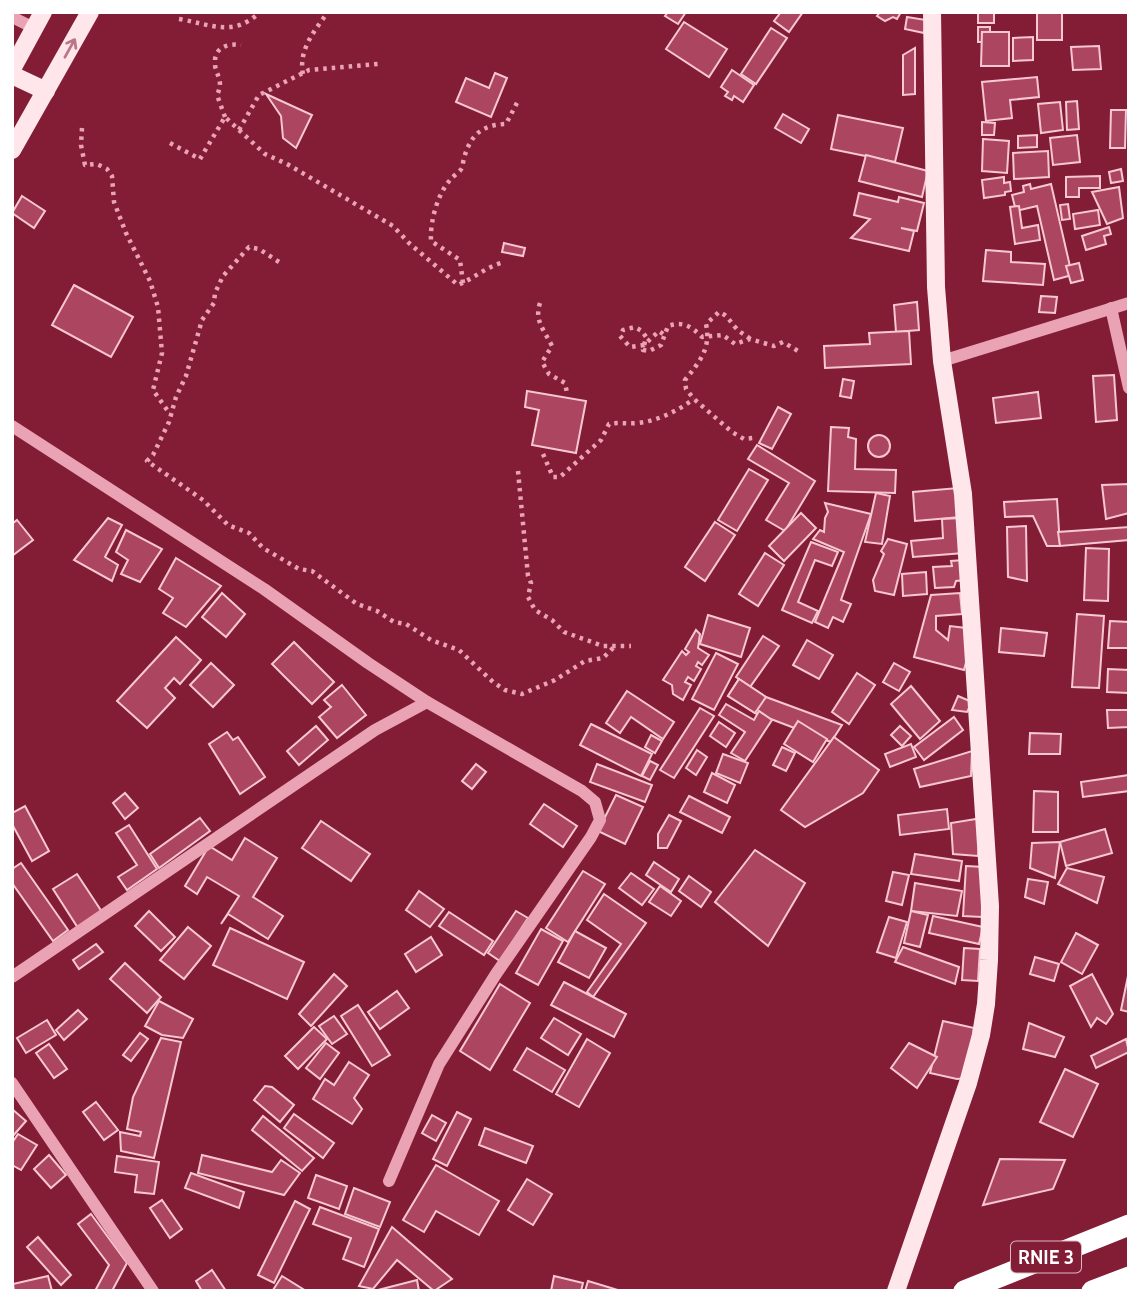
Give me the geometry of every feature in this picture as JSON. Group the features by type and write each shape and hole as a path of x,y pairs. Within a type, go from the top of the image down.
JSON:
{"highway":[{"name":"RNIE 3","path":"964,1291 1129,1225"},
{"name":"RNIE 3","path":"1092,1291 1129,1277"}],"main road":[{"path":"12,150 90,12"},
{"path":"897,1291 972,1071 986,1004 989,960 990,906 963,494 942,361 936,287 932,12"},
{"path":"12,69 39,20"},
{"path":"12,75 46,91"}],"street":[{"path":"12,17 39,20"},
{"path":"942,361 1129,303"},
{"path":"1111,308 1129,388"},
{"path":"12,426 264,589 358,657 427,702 582,791 595,802 600,820 591,838 496,974 439,1064 389,1181"},
{"path":"12,977 375,730 427,702"},
{"path":"12,1083 153,1291"}],"path":[{"path":"180,19 223,29 252,20 260,12"},
{"path":"303,74 301,63 310,37 328,12"},
{"path":"241,45 223,46 216,56 214,64 221,86 217,95 225,117 265,154 393,226 458,285 487,267 501,263"},
{"path":"239,130 259,95 309,70 378,64"},
{"path":"463,283 460,260 431,241 430,231 439,198 449,180 462,169 464,157 475,133 492,124 506,124 519,99"},
{"path":"170,143 200,159 225,117"},
{"path":"82,128 81,145 85,165 97,164 107,169 112,176 114,202 158,307 162,353 153,390 171,415"},
{"path":"279,262 259,249 249,247 223,276 215,293 214,303 202,320 186,376 171,415 147,461 193,492 228,525 248,533 263,548 299,569 312,571 357,604 459,650 505,690 522,694 555,680 585,661 603,658 614,647"},
{"path":"540,303 537,313 539,322 552,345 541,362 549,374 565,383 567,393"},
{"path":"753,438 744,439 732,432 686,389 685,380 707,345 709,337 706,324 719,312 727,316 737,329 750,339 774,346 783,342 798,351"},
{"path":"663,334 659,331 644,345 630,347 620,336 623,330 635,327 646,337 644,345 643,350 649,351 661,345 667,326 675,323 689,325 702,337 723,335 735,344 750,339"},
{"path":"543,454 552,477 560,477 601,440 609,424 657,419 682,408 694,399"},
{"path":"518,471 528,576 531,583 528,597 532,605 564,632 596,645 631,646"}],"building":[{"path":"668,12 686,12 678,24 665,16"},
{"path":"781,12 803,12 789,32 774,21"},
{"path":"880,12 901,12 897,19 893,17 885,21 877,16"},
{"path":"978,12 994,12 994,23 978,23"},
{"path":"1037,12 1062,12 1062,40 1037,40"},
{"path":"907,17 926,20 924,33 905,29"},
{"path":"684,22 727,49 709,77 666,49"},
{"path":"978,27 990,27 990,42 978,42"},
{"path":"771,28 787,38 756,84 741,74"},
{"path":"982,32 1009,32 1009,66 981,66"},
{"path":"1033,37 1033,60 1013,61 1013,38"},
{"path":"1099,46 1101,69 1073,70 1071,47"},
{"path":"915,48 915,94 903,95 903,55"},
{"path":"732,70 754,85 743,102 734,96 732,100 725,96 728,92 721,87"},
{"path":"495,73 507,78 491,117 456,102 466,78 489,88"},
{"path":"1037,77 1039,97 1010,100 1012,118 986,121 982,82"},
{"path":"266,94 312,115 296,148 283,138 281,116"},
{"path":"1077,101 1079,129 1067,130 1066,102"},
{"path":"1060,102 1063,130 1041,133 1038,104"},
{"path":"1111,110 1126,110 1125,148 1110,148"},
{"path":"783,114 809,129 801,143 775,128"},
{"path":"838,115 903,128 895,162 831,149"},
{"path":"982,122 995,123 994,135 982,135"},
{"path":"1037,135 1037,147 1018,148 1018,136"},
{"path":"1077,135 1080,162 1053,165 1050,138"},
{"path":"983,139 1009,141 1007,173 982,171"},
{"path":"1048,151 1049,177 1014,179 1013,153"},
{"path":"866,155 928,171 922,197 859,181"},
{"path":"1121,169 1123,181 1111,183 1109,172"},
{"path":"1100,176 1100,188 1079,188 1079,197 1066,197 1066,177"},
{"path":"1004,177 1004,183 1010,182 1011,191 1005,192 1005,195 984,198 982,180"},
{"path":"1030,184 1031,189 1051,184 1072,275 1054,280 1037,206 1016,211 1012,195 1024,192 1023,186"},
{"path":"1119,187 1123,218 1107,224 1092,192"},
{"path":"859,193 898,202 899,197 924,203 917,231 901,228 914,231 909,251 851,238 870,219 854,215"},
{"path":"22,196 45,211 34,228 12,213"},
{"path":"1068,204 1070,219 1062,220 1060,205"},
{"path":"1019,206 1022,228 1038,225 1040,240 1015,244 1010,207"},
{"path":"1098,210 1100,225 1075,229 1073,214"},
{"path":"1109,227 1111,234 1104,236 1106,244 1086,250 1082,236"},
{"path":"504,243 525,248 523,256 502,252"},
{"path":"986,250 1011,252 1011,262 1045,264 1043,285 983,281"},
{"path":"1079,263 1083,280 1071,283 1066,266"},
{"path":"74,285 133,317 111,357 52,325"},
{"path":"1041,296 1057,297 1055,313 1039,312"},
{"path":"917,302 919,330 896,332 894,305"},
{"path":"909,331 911,364 825,368 824,346 870,344 869,333"},
{"path":"1114,375 1117,420 1096,422 1093,376"},
{"path":"843,379 854,381 851,398 840,396"},
{"path":"527,391 586,401 576,453 532,445 539,410 525,407"},
{"path":"1038,392 1041,418 996,423 993,398"},
{"path":"778,407 791,414 772,449 759,443"},
{"path":"831,427 849,428 848,437 856,439 855,469 896,470 895,493 828,491"},
{"path":"879,435 887,438 890,446 887,454 879,457 871,454 868,446 871,438"},
{"path":"757,445 815,481 785,531 766,520 789,483 748,459"},
{"path":"749,469 768,480 737,531 718,520"},
{"path":"1129,484 1129,513 1106,519 1102,485"},
{"path":"958,488 961,517 915,521 913,492"},
{"path":"876,493 890,496 882,544 865,542"},
{"path":"1057,499 1060,546 1047,546 1033,516 1005,517 1004,502"},
{"path":"825,503 871,514 841,600 851,604 843,622 833,617 828,628 815,622 844,552 813,539 820,530 824,532 828,512"},
{"path":"801,513 816,528 784,561 769,546"},
{"path":"108,518 122,525 105,557 118,565 112,581 74,560"},
{"path":"961,518 964,553 913,557 911,541 943,538 942,519"},
{"path":"17,520 33,540 12,556 12,524"},
{"path":"715,522 735,535 705,581 685,567"},
{"path":"1026,526 1027,581 1008,577 1007,527"},
{"path":"1129,527 1129,540 1060,546 1058,532"},
{"path":"126,530 162,549 140,582 121,574 128,560 116,552"},
{"path":"888,539 907,544 894,595 875,591 873,580 884,554 881,551"},
{"path":"811,542 838,552 832,566 815,560 798,602 818,611 812,623 782,610"},
{"path":"1086,548 1109,549 1108,601 1084,600"},
{"path":"765,553 784,565 758,606 739,594"},
{"path":"176,558 221,586 186,627 163,613 173,598 159,589"},
{"path":"964,560 966,580 956,581 954,587 935,588 933,567 952,566 951,561"},
{"path":"926,572 927,594 903,596 902,574"},
{"path":"222,593 245,614 226,637 202,617"},
{"path":"960,593 962,614 936,616 936,630 948,640 950,626 966,628 971,644 964,670 914,657 931,595"},
{"path":"1077,614 1104,616 1099,688 1072,687"},
{"path":"708,615 750,628 741,657 700,644"},
{"path":"1110,621 1129,622 1129,648 1108,648"},
{"path":"1001,628 1047,633 1044,656 999,652"},
{"path":"696,630 700,634 698,648 709,655 702,665 698,662 696,666 701,669 694,681 688,677 685,682 691,685 683,700 673,694 672,685 663,680 682,651 686,655 689,652 685,649"},
{"path":"763,636 779,646 750,687 736,677"},
{"path":"176,637 201,660 180,684 174,678 165,688 175,698 147,728 117,701"},
{"path":"807,640 833,655 819,679 793,665"},
{"path":"294,642 334,682 312,704 272,664"},
{"path":"716,653 738,664 714,710 692,699"},
{"path":"211,663 234,685 213,707 190,685"},
{"path":"894,663 910,672 899,691 883,682"},
{"path":"1108,669 1129,670 1129,693 1107,692"},
{"path":"857,673 875,685 849,724 832,712"},
{"path":"739,679 766,697 842,725 831,742 755,713 728,696"},
{"path":"739,679 766,697 755,713 728,696"},
{"path":"342,685 366,715 337,738 319,717 331,707 324,700"},
{"path":"911,686 940,721 920,739 891,704"},
{"path":"627,691 674,722 663,739 631,717 620,733 606,723"},
{"path":"958,696 972,702 967,712 952,710"},
{"path":"726,704 754,720 759,711 772,720 745,761 731,753 745,732 719,715"},
{"path":"700,708 714,716 674,778 660,770"},
{"path":"1107,710 1129,710 1129,727 1108,728"},
{"path":"954,717 963,730 924,760 914,747"},
{"path":"798,721 827,739 813,762 784,744"},
{"path":"719,722 735,733 726,747 710,736"},
{"path":"591,724 652,754 641,776 580,745"},
{"path":"316,726 328,740 299,765 287,751"},
{"path":"900,726 911,736 902,746 891,735"},
{"path":"227,732 233,740 238,737 265,777 240,794 209,744"},
{"path":"1030,733 1061,734 1060,754 1029,754"},
{"path":"651,735 662,741 655,753 645,747"},
{"path":"834,737 879,770 863,793 805,827 781,810"},
{"path":"911,744 916,757 890,767 885,754"},
{"path":"782,747 795,753 786,771 773,765"},
{"path":"697,750 707,757 696,775 686,768"},
{"path":"972,751 971,776 920,787 914,769"},
{"path":"723,754 748,763 740,783 716,773"},
{"path":"650,761 658,765 650,780 642,776"},
{"path":"476,764 486,772 472,789 462,781"},
{"path":"597,764 652,785 645,802 590,782"},
{"path":"712,773 735,785 727,803 704,792"},
{"path":"1129,775 1129,791 1083,797 1081,782"},
{"path":"1034,791 1058,792 1058,832 1033,832"},
{"path":"125,793 138,808 125,819 113,803"},
{"path":"616,795 643,807 625,844 598,831"},
{"path":"689,796 730,817 722,833 680,812"},
{"path":"544,804 577,826 563,847 530,824"},
{"path":"25,806 49,851 32,861 12,824 12,813"},
{"path":"947,809 949,829 900,835 898,815"},
{"path":"669,815 681,821 667,848 658,848 658,834"},
{"path":"200,818 210,831 159,868 150,854"},
{"path":"982,818 978,856 953,854 951,823"},
{"path":"321,821 370,854 351,881 302,848"},
{"path":"129,825 157,869 127,890 118,877 137,865 116,833"},
{"path":"1105,829 1112,853 1066,866 1060,842"},
{"path":"245,838 277,858 253,897 283,916 268,939 228,914 221,924 239,896 207,877 197,894 185,886 209,846 232,860"},
{"path":"1060,842 1055,878 1030,868 1032,843"},
{"path":"755,850 805,883 768,946 715,902"},
{"path":"915,854 962,861 959,881 911,874"},
{"path":"654,862 679,879 671,892 646,875"},
{"path":"21,863 68,930 53,941 12,883 12,869"},
{"path":"966,866 984,867 982,917 963,916"},
{"path":"1067,868 1104,877 1097,903 1058,884"},
{"path":"583,871 605,884 568,942 546,928"},
{"path":"893,872 909,875 902,905 886,901"},
{"path":"631,873 654,889 642,905 619,888"},
{"path":"77,874 102,912 78,928 53,889"},
{"path":"689,876 711,892 701,907 679,891"},
{"path":"1028,879 1048,882 1044,904 1025,897"},
{"path":"915,883 962,891 957,916 911,911"},
{"path":"660,886 681,901 671,916 649,902"},
{"path":"419,891 444,909 430,927 406,910"},
{"path":"604,894 646,923 593,997 587,992 621,944 587,920"},
{"path":"149,911 175,937 161,951 135,926"},
{"path":"516,911 528,918 500,961 488,953"},
{"path":"911,911 928,915 920,947 904,943"},
{"path":"449,912 493,941 484,955 439,926"},
{"path":"933,916 983,927 979,944 929,933"},
{"path":"889,917 907,922 896,958 877,952"},
{"path":"188,927 211,946 184,979 160,960"},
{"path":"230,928 304,962 287,999 213,965"},
{"path":"541,929 563,941 538,985 516,973"},
{"path":"575,931 606,948 589,978 558,962"},
{"path":"1076,933 1098,945 1082,974 1061,962"},
{"path":"431,937 442,955 416,972 405,954"},
{"path":"96,944 103,952 79,969 73,960"},
{"path":"903,947 959,967 955,984 895,962"},
{"path":"964,948 980,949 978,981 962,980"},
{"path":"1035,957 1059,964 1054,981 1030,974"},
{"path":"125,963 161,997 147,1013 110,979"},
{"path":"1129,971 1129,1012 1121,1010"},
{"path":"334,974 347,986 311,1026 299,1014"},
{"path":"1092,974 1113,1014 1106,1024 1097,1018 1091,1027 1070,986"},
{"path":"564,982 626,1014 614,1037 551,1005"},
{"path":"500,984 530,1003 490,1070 460,1051"},
{"path":"397,991 409,1008 380,1029 368,1012"},
{"path":"159,1001 193,1019 183,1038 162,1035 145,1026"},
{"path":"358,1005 390,1055 372,1066 341,1016"},
{"path":"78,1010 87,1019 64,1040 56,1030"},
{"path":"334,1016 347,1034 332,1044 319,1026"},
{"path":"554,1018 581,1034 568,1055 541,1038"},
{"path":"47,1020 56,1035 26,1053 17,1038"},
{"path":"943,1021 974,1028 967,1078 957,1079 930,1073"},
{"path":"1029,1023 1064,1037 1055,1057 1023,1049"},
{"path":"314,1027 327,1039 298,1069 285,1056"},
{"path":"140,1033 148,1039 131,1061 123,1055"},
{"path":"161,1038 181,1042 154,1158 121,1151 120,1132 140,1136 141,1132 127,1129 133,1097"},
{"path":"587,1039 610,1053 579,1107 556,1094"},
{"path":"1126,1039 1129,1052 1096,1068 1091,1056"},
{"path":"326,1043 339,1053 320,1079 306,1068"},
{"path":"909,1043 937,1057 917,1088 891,1068"},
{"path":"49,1044 67,1069 54,1078 36,1053"},
{"path":"527,1048 565,1070 552,1092 514,1070"},
{"path":"349,1062 369,1075 354,1098 362,1109 352,1124 313,1099 325,1079 334,1085"},
{"path":"1065,1069 1098,1084 1073,1137 1040,1122"},
{"path":"265,1086 272,1087 294,1105 280,1122 254,1100"},
{"path":"96,1102 118,1130 104,1140 83,1112"},
{"path":"12,1109 26,1121 12,1137"},
{"path":"457,1112 471,1119 447,1166 433,1159"},
{"path":"294,1114 334,1143 323,1158 284,1128"},
{"path":"432,1115 446,1123 436,1141 422,1133"},
{"path":"263,1116 314,1158 302,1171 252,1130"},
{"path":"485,1128 533,1146 526,1163 479,1145"},
{"path":"18,1134 37,1145 21,1170 12,1165 12,1143"},
{"path":"49,1155 66,1175 51,1188 34,1169"},
{"path":"202,1155 272,1172 281,1160 300,1173 284,1195 198,1173"},
{"path":"117,1156 159,1162 154,1194 135,1192 137,1175 115,1172"},
{"path":"1000,1159 1065,1160 1053,1189 983,1205"},
{"path":"436,1165 499,1201 479,1235 436,1211 424,1232 403,1220"},
{"path":"191,1173 244,1192 239,1208 185,1188"},
{"path":"316,1175 347,1186 339,1209 308,1198"},
{"path":"527,1179 552,1194 533,1225 508,1210"},
{"path":"354,1188 390,1202 380,1227 345,1214"},
{"path":"162,1200 182,1229 170,1238 150,1208"},
{"path":"295,1201 310,1209 274,1283 258,1275"},
{"path":"320,1207 379,1229 364,1267 343,1259 351,1238 313,1224"},
{"path":"91,1214 127,1263 112,1291 95,1291 109,1265 78,1224"},
{"path":"392,1227 452,1279 434,1291 397,1260 373,1289 359,1286"},
{"path":"38,1237 71,1275 61,1285 27,1247"},
{"path":"212,1270 226,1291 202,1291 196,1281"},
{"path":"48,1276 52,1291 14,1291 13,1284"},
{"path":"282,1276 306,1291 273,1290"},
{"path":"554,1276 583,1283 581,1291 551,1291"},
{"path":"417,1280 419,1291 374,1291"},
{"path":"588,1281 621,1291 585,1291"}]}
